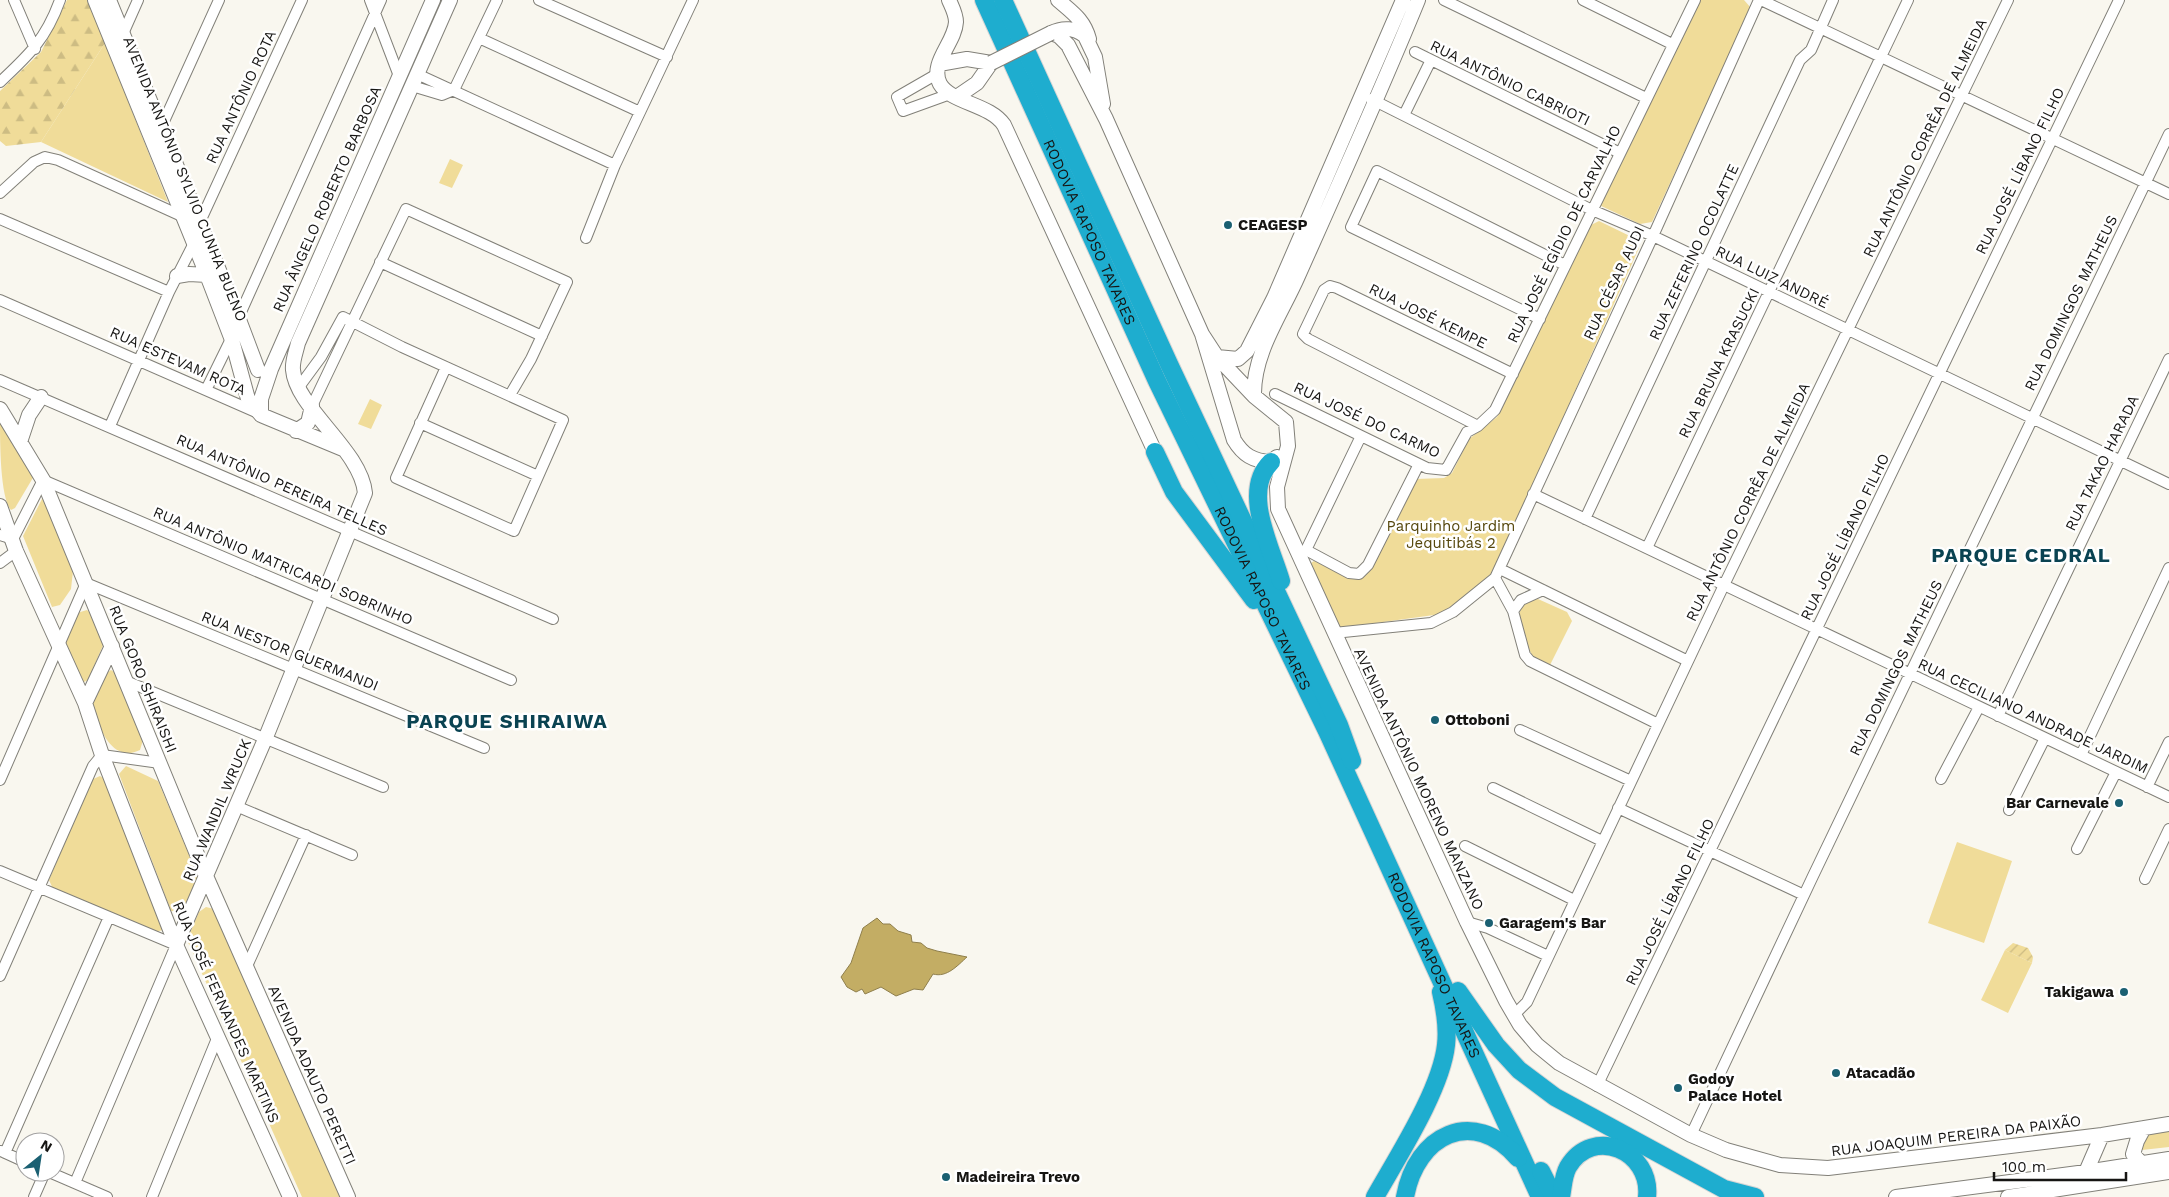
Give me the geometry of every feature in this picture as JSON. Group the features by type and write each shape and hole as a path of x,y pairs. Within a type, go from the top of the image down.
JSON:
{"highway":[{"name":"RODOVIA RAPOSO TAVARES","path":"984,0 1157,380 1297,652 1339,725 1356,772 1458,991 1497,1080 1554,1197"},
{"name":"RODOVIA RAPOSO TAVARES","path":"1003,0 1169,364 1540,1197"},
{"path":"1155,452 1174,492 1250,594 1297,652"},
{"path":"1271,462 1259,478 1256,497 1297,652"},
{"path":"1375,1197 1435,1085 1446,1046 1444,1007 1433,958"},
{"path":"1458,991 1496,1045 1519,1070 1555,1097 1724,1189 1755,1197"},
{"path":"1405,1197 1411,1174 1419,1162 1437,1141 1450,1132 1472,1130 1492,1135 1506,1144 1528,1169"},
{"path":"1561,1197 1565,1174 1573,1160 1585,1150 1598,1146 1613,1146 1628,1152 1636,1161 1648,1183 1647,1197"}],"street":[{"path":"14,0 35,49"},
{"path":"0,82 35,49 55,15 60,0"},
{"name":"AVENIDA ANTÔNIO SYLVIO CUNHA BUENO","path":"95,0 185,218 232,340 248,399 261,415"},
{"name":"AVENIDA ANTÔNIO SYLVIO CUNHA BUENO","path":"109,0 238,316 264,370"},
{"path":"116,48 138,0"},
{"path":"154,142 219,0"},
{"name":"RUA ANTÔNIO ROTA","path":"110,426 169,292 194,245 200,221 302,0"},
{"path":"370,0 399,76"},
{"path":"206,390 232,340 238,316 382,0"},
{"name":"RUA ÂNGELO ROBERTO BARBOSA","path":"261,415 264,370 433,0"},
{"path":"240,372 285,368 293,370 298,343 450,0"},
{"path":"414,80 438,95 448,94 454,90 497,0"},
{"path":"539,0 667,57"},
{"path":"586,238 615,165 693,0"},
{"path":"949,0 955,14 956,23 938,69 942,86 954,95 996,115 1004,125 1155,452"},
{"path":"1058,0 1084,24 1095,57 1106,119"},
{"path":"1254,396 1255,376 1261,353 1297,279 1368,97 1403,0"},
{"path":"1217,357 1238,360 1247,351 1274,298 1368,97 1418,0"},
{"path":"1444,0 1646,98"},
{"path":"1583,0 1672,44"},
{"name":"RUA JOSÉ EGÍDIO DE CARVALHO","path":"1446,470 1467,432 1478,426 1495,410 1695,0"},
{"path":"1760,0 1821,27 2169,194"},
{"name":"RUA CÉSAR AUDI","path":"1497,574 1532,494 1653,236 1760,0"},
{"name":"RUA ZEFERINO OCOLATTE","path":"1585,519 1800,60 1811,50 1833,0"},
{"name":"RUA BRUNA KRASUCKI","path":"1646,548 1908,0"},
{"name":"RUA ANTÔNIO CORRÊA DE ALMEIDA","path":"1514,1015 1527,1002 1724,585 2008,0"},
{"name":"RUA JOSÉ LÍBANO FILHO","path":"1597,1086 2119,0"},
{"path":"991,63 967,59 938,69 897,97 903,111 954,95 977,83 991,63 1061,29 1076,30 1090,42"},
{"path":"1052,33 1059,36 1068,45 1106,119 1202,334 1234,440 1239,448 1249,457 1271,462 1282,451 1288,434 1288,428 1282,417 1266,408 1217,357 1202,334"},
{"path":"479,38 640,112"},
{"name":"RUA ANTÔNIO CABRIOTI","path":"1415,52 1620,153"},
{"path":"1404,115 1431,60"},
{"path":"454,90 615,165"},
{"name":"RUA LUIZ ANDRÉ","path":"1368,97 1592,210 1653,236 2169,484"},
{"name":"RUA DOMINGOS MATHEUS","path":"1691,1135 2169,134"},
{"path":"0,193 34,162 45,157 58,160 185,218 200,221"},
{"path":"1540,319 1351,227 1377,171 1566,265"},
{"path":"296,431 308,423 312,406 406,209 507,253 567,282 542,336 510,395"},
{"path":"0,219 169,292"},
{"path":"380,262 542,336"},
{"path":"177,276 189,274 207,275"},
{"name":"RUA JOSÉ KEMPE","path":"1478,426 1308,340 1303,334 1324,290 1330,286 1337,288 1513,374"},
{"name":"RUA ESTEVAM ROTA","path":"0,300 296,431 344,450"},
{"path":"299,387 321,357 343,317 446,367 563,420 514,531 396,478 446,367"},
{"name":"RUA TAKAO HARADA","path":"1998,716 2169,359"},
{"name":"RUA WANDIL WRUCK","path":"75,1183 266,737 365,493 364,483 344,450 299,387 293,370"},
{"name":"RUA ANTÔNIO PEREIRA TELLES","path":"0,380 552,619"},
{"name":"RUA JOSÉ DO CARMO","path":"1275,394 1419,464 1438,470 1446,470"},
{"path":"20,442 29,415 41,397"},
{"name":"RUA GORO SHIRAISHI","path":"0,409 43,480 206,876 247,966"},
{"path":"420,424 538,476"},
{"name":"AVENIDA ANTÔNIO MORENO MANZANO","path":"1288,434 1287,452 1278,479 1276,498 1278,509 1303,554 1334,633 1467,922 1514,1015 1537,1045 1558,1063 1597,1086 1691,1135"},
{"path":"1361,436 1303,554 1349,573 1359,574 1368,565 1419,464"},
{"path":"0,564 10,541 43,480"},
{"name":"RUA ANTÔNIO MATRICARDI SOBRINHO","path":"43,480 511,680"},
{"name":"RUA CECILIANO ANDRADE JARDIM","path":"1532,494 2169,797"},
{"name":"RUA JOSÉ FERNANDES MARTINS","path":"0,506 10,541 85,703 102,756 176,945 290,1197"},
{"path":"2081,755 2169,568"},
{"path":"1497,574 1543,590 1688,661"},
{"path":"1497,574 1513,612 1525,655 1530,662 1658,724"},
{"path":"1334,633 1431,623 1454,612 1497,574"},
{"path":"0,780 57,644 86,583"},
{"name":"RUA NESTOR GUERMANDI","path":"86,583 484,748"},
{"path":"1513,612 1521,600 1543,590"},
{"path":"85,703 112,646"},
{"path":"126,681 266,737 383,787"},
{"path":"1941,779 1979,707"},
{"path":"1520,730 1631,781"},
{"path":"2009,810 2045,738"},
{"path":"2147,787 2169,742"},
{"path":"0,976 93,766 102,756 160,763"},
{"path":"2077,849 2116,772"},
{"path":"1493,788 1602,840"},
{"path":"236,806 352,855"},
{"path":"1618,808 1804,895"},
{"path":"2145,879 2169,829"},
{"path":"247,966 306,835"},
{"path":"1465,846 1574,900"},
{"path":"0,871 176,945"},
{"path":"15,1157 3,1152 109,917"},
{"path":"1467,922 1488,928 1548,956"},
{"name":"AVENIDA ADAUTO PERETTI","path":"247,966 348,1197"},
{"path":"152,1197 218,1036"},
{"name":"RUA JOAQUIM PEREIRA DA PAIXÃO","path":"1691,1135 1726,1150 1780,1165 1828,1168 2102,1135 2169,1124"},
{"path":"2137,1159 2137,1141 2144,1128"},
{"path":"2116,1133 2137,1159"},
{"path":"2086,1172 2102,1135"},
{"path":"1901,1196 2086,1172 2137,1159 2169,1159"},
{"path":"2008,1197 2041,1195 2169,1172"},
{"path":"65,1179 107,1197"},
{"path":"34,1197 41,1182"}],"green space":[{"path":"67,0 87,0 105,43 41,142 6,146 0,141 0,91 41,52"},
{"path":"1697,0 1744,0 1751,8 1652,222 1640,224 1599,205"},
{"path":"105,43 168,202 41,142"},
{"path":"450,159 463,165 452,188 439,183"},
{"name":"Parquinho Jardim Jequitibás 2","path":"1599,221 1636,239 1639,248 1493,574 1441,614 1340,628 1310,566 1311,563 1314,561 1352,579 1363,576 1373,566 1416,479 1444,478 1452,473 1469,439 1497,417 1591,225"},
{"path":"370,399 382,405 371,429 358,424"},
{"path":"0,420 34,476 15,508 11,510 7,504 3,482"},
{"path":"43,497 73,571 71,589 60,605 52,607 23,536"},
{"path":"1538,599 1567,612 1572,621 1550,665 1546,668 1538,664 1529,649 1520,617 1520,610 1523,605"},
{"path":"87,610 93,615 104,643 88,680 82,683 63,643 77,613"},
{"path":"111,670 119,675 143,740 140,750 131,753 117,750 106,739 92,706 93,699 102,680"},
{"path":"126,766 158,781 198,876 184,911 171,911 119,774"},
{"path":"100,776 106,780 163,930 155,932 53,889 49,880 91,780"},
{"path":"1957,842 2012,861 1984,943 1928,923"},
{"path":"206,907 214,909 340,1197 302,1197 187,940 199,912"},
{"path":"2013,943 2028,948 2033,957 2032,963 2005,950"},
{"path":"2005,950 2032,963 2008,1013 1981,1000"},
{"path":"2169,1125 2169,1147 2142,1150 2140,1142 2146,1131"}],"shaded area":[{"path":"877,918 883,924 890,924 898,931 911,935 912,942 921,943 927,948 937,951 967,957 948,972 938,975 933,974 923,990 914,989 896,996 881,987 865,994 862,989 856,992 847,987 841,977 851,963 863,928"}],"place":[{"name":"CEAGESP","path":"1228,225"},
{"name":"Ottoboni","path":"1435,720"},
{"name":"Bar Carnevale","path":"2119,803"},
{"name":"Garagem's Bar","path":"1489,923"},
{"name":"Takigawa","path":"2124,992"},
{"name":"Atacadão","path":"1836,1073"},
{"name":"Godoy Palace Hotel","path":"1678,1088"},
{"name":"Madeireira Trevo","path":"946,1177"}],"district":[{"name":"PARQUE CEDRAL","path":"2021,555"},
{"name":"PARQUE SHIRAIWA","path":"507,721"}]}
